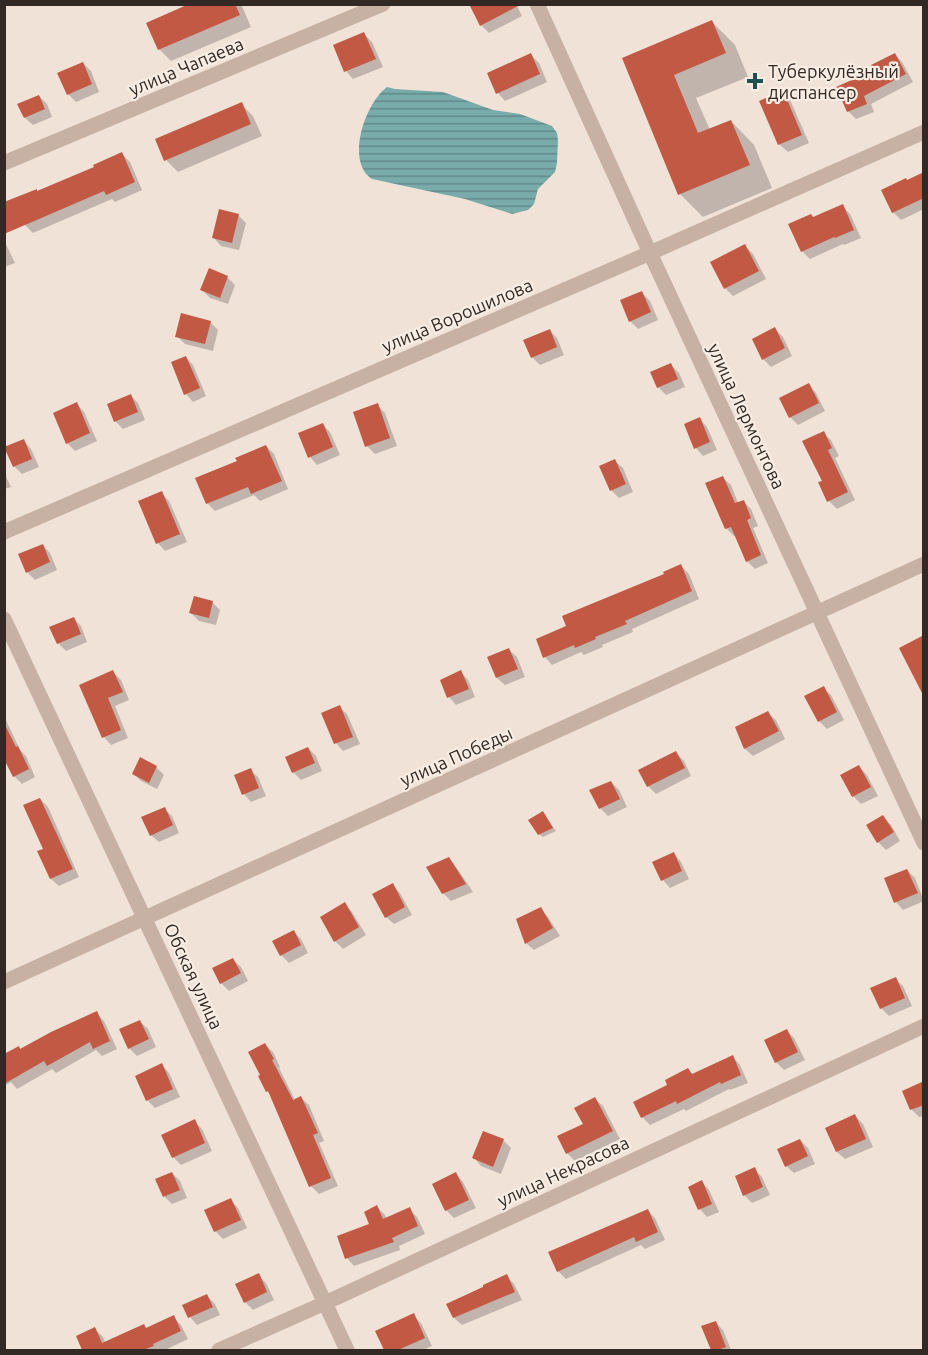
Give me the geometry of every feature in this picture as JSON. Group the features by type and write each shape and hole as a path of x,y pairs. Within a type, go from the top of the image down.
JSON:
{"street":[{"name":"улица Чапаева","path":"4,163 383,4"},
{"name":"улица Лермонтова","path":"537,4 924,843"},
{"name":"улица Ворошилова","path":"4,532 924,132"},
{"name":"улица Победы","path":"4,982 924,564"},
{"name":"Обская улица","path":"4,619 347,1350"},
{"name":"улица Некрасова","path":"219,1350 924,1026"}],"water":[{"path":"387,87 443,92 493,110 520,114 552,126 557,133 558,140 555,172 538,189 534,204 528,210 512,214 465,199 372,179 364,171 360,160 361,133 372,106"}],"building":[{"path":"189,4 235,4 240,15 158,50 146,23"},
{"path":"469,4 522,4 480,26"},
{"path":"712,20 726,53 674,75 698,133 731,120 750,165 678,195 622,58"},
{"path":"364,32 376,59 344,72 333,45"},
{"path":"531,53 540,74 496,94 487,73"},
{"path":"895,53 906,74 864,96 867,104 847,112 836,87 874,70 871,65"},
{"path":"83,62 92,84 67,95 57,73"},
{"path":"783,90 802,135 778,145 759,101"},
{"path":"39,95 45,109 24,118 17,104"},
{"path":"242,102 251,124 164,161 155,139"},
{"path":"122,152 135,182 106,195 104,191 4,234 4,202 94,167 93,165"},
{"path":"924,172 924,198 892,213 881,190"},
{"path":"843,204 854,230 801,252 788,224 811,214 813,217"},
{"path":"219,209 239,214 232,243 212,238"},
{"path":"745,244 759,271 724,289 710,262"},
{"path":"209,268 228,276 220,298 200,290"},
{"path":"642,291 651,312 629,322 620,300"},
{"path":"181,313 211,321 205,344 175,337"},
{"path":"775,327 785,348 762,360 752,339"},
{"path":"550,329 557,347 531,358 523,340"},
{"path":"186,356 200,388 184,395 171,362"},
{"path":"671,363 678,379 657,388 650,372"},
{"path":"809,383 819,403 789,418 779,398"},
{"path":"131,394 138,412 114,422 107,404"},
{"path":"77,402 90,433 66,444 53,413"},
{"path":"378,403 390,438 365,447 353,412"},
{"path":"700,417 710,442 694,449 684,424"},
{"path":"323,423 333,447 308,458 298,433"},
{"path":"824,431 832,448 828,450 848,492 827,502 818,482 822,481 802,441"},
{"path":"24,439 32,459 13,467 4,447"},
{"path":"266,445 282,481 251,494 248,487 206,504 195,478 237,461 235,458"},
{"path":"615,459 626,484 610,491 599,466"},
{"path":"723,476 735,503 744,500 751,518 747,520 761,555 746,562 731,527 725,529 705,483"},
{"path":"162,491 180,534 156,544 138,501"},
{"path":"43,544 50,562 26,573 18,554"},
{"path":"681,564 692,591 625,621 627,624 595,637 596,639 543,658 536,639 566,626 562,616 664,574 663,572"},
{"path":"194,596 213,601 209,618 189,613"},
{"path":"74,617 81,634 57,644 49,627"},
{"path":"924,635 924,697 899,648"},
{"path":"509,648 518,669 496,678 487,657"},
{"path":"113,670 123,692 108,698 121,730 102,738 79,685"},
{"path":"461,670 469,689 447,698 440,680"},
{"path":"824,686 837,712 818,722 804,696"},
{"path":"340,705 353,737 334,744 321,713"},
{"path":"768,711 779,731 744,749 735,727"},
{"path":"4,723 29,769 13,777 4,759"},
{"path":"308,747 315,763 292,773 285,757"},
{"path":"676,751 685,768 647,787 638,770"},
{"path":"140,757 157,766 149,783 132,774"},
{"path":"859,765 871,787 852,797 840,775"},
{"path":"251,768 259,788 242,795 234,775"},
{"path":"611,781 620,799 599,809 589,790"},
{"path":"40,798 73,869 50,879 37,851 43,849 23,805"},
{"path":"165,807 173,825 150,836 141,817"},
{"path":"543,811 553,828 538,835 528,820"},
{"path":"883,815 894,832 877,843 866,825"},
{"path":"674,852 682,871 661,881 652,862"},
{"path":"449,857 466,884 442,894 426,867"},
{"path":"907,869 918,893 894,903 884,878"},
{"path":"393,883 405,907 385,918 372,894"},
{"path":"345,902 359,927 334,942 320,917"},
{"path":"541,907 553,928 525,944 516,919"},
{"path":"294,930 301,945 280,956 272,941"},
{"path":"233,958 241,973 220,984 212,968"},
{"path":"896,977 905,998 880,1009 870,988"},
{"path":"97,1011 110,1041 93,1049 90,1042 47,1066 44,1061 4,1084 4,1054 19,1046 20,1049"},
{"path":"140,1020 149,1039 128,1049 119,1029"},
{"path":"787,1029 798,1052 775,1063 764,1040"},
{"path":"265,1043 293,1100 301,1096 318,1133 313,1135 331,1178 309,1187 268,1091 266,1092 248,1052"},
{"path":"733,1055 741,1075 721,1084 720,1082 677,1104 676,1101 641,1118 633,1102 667,1085 665,1080 688,1068 692,1074"},
{"path":"162,1063 173,1089 146,1101 135,1076"},
{"path":"924,1081 924,1105 910,1110 902,1091"},
{"path":"595,1097 613,1131 566,1154 557,1136 583,1124 574,1108"},
{"path":"855,1114 866,1139 836,1152 825,1128"},
{"path":"195,1119 205,1143 172,1158 161,1135"},
{"path":"483,1131 504,1139 493,1167 472,1158"},
{"path":"800,1139 808,1156 785,1167 777,1149"},
{"path":"755,1167 763,1187 743,1196 735,1176"},
{"path":"172,1172 180,1190 163,1197 155,1179"},
{"path":"456,1172 469,1200 445,1211 432,1184"},
{"path":"702,1180 712,1204 698,1210 688,1187"},
{"path":"231,1198 241,1220 214,1232 204,1210"},
{"path":"377,1205 383,1219 410,1207 418,1226 392,1238 394,1242 345,1259 337,1236 369,1224 364,1212"},
{"path":"648,1209 658,1232 636,1242 634,1237 557,1272 548,1252"},
{"path":"259,1273 267,1292 244,1303 235,1284"},
{"path":"507,1274 515,1292 453,1318 446,1304"},
{"path":"207,1294 213,1307 188,1318 182,1305"},
{"path":"414,1313 425,1338 398,1350 384,1350 375,1331"},
{"path":"174,1315 181,1331 143,1350 82,1350 76,1336 95,1327 102,1343 144,1324 146,1328"},
{"path":"716,1321 726,1347 711,1350 701,1326"}],"place":[{"name":"Туберкулёзный диспансер","path":"755,81"}]}
